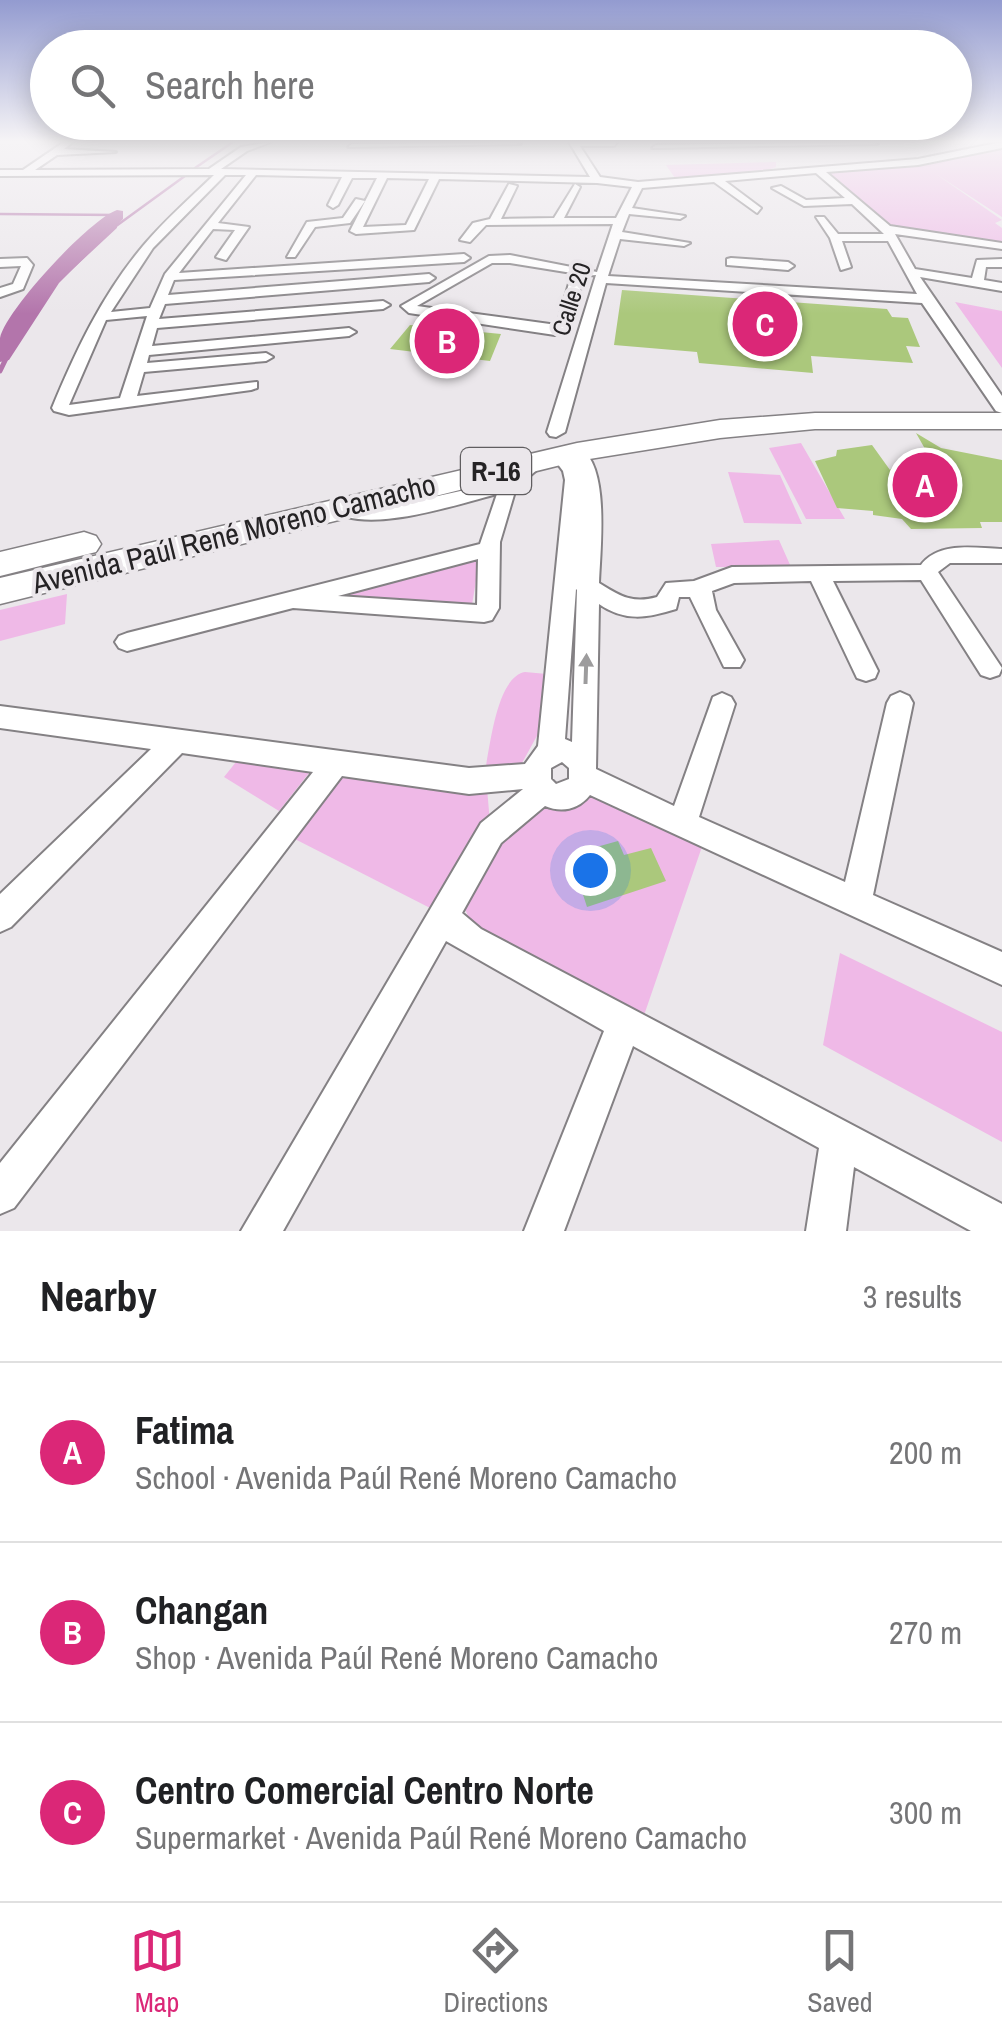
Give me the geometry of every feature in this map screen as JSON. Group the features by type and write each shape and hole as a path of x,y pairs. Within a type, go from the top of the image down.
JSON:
{"main road":[{"name":"Avenida Paúl René Moreno Camacho","path":"0,564 558,450 720,429 1001,408"},
{"name":"Avenida Paúl René Moreno Camacho","path":"0,591 558,450"}],"street":[{"path":"191,199 142,254 100,317 60,408 251,385"},
{"path":"127,402 169,277 231,199"},
{"path":"333,205 336,199"},
{"path":"290,254 311,224 348,220 361,199"},
{"path":"367,199 356,226 359,233 410,228 424,199"},
{"path":"494,221 505,199"},
{"path":"558,222 569,199"},
{"name":"Calle 20","path":"558,450 602,276 631,199"},
{"path":"466,240 480,223 494,221 528,228 558,222 678,220 682,199"},
{"path":"743,199 757,210"},
{"path":"798,199 804,203 853,201 890,233 926,299 1001,408"},
{"path":"820,219 835,236 846,267"},
{"path":"620,222 684,244"},
{"path":"209,226 243,227 222,257"},
{"path":"835,236 890,233 1002,246"},
{"path":"734,288 730,255 788,266"},
{"path":"169,277 464,258"},
{"path":"578,271 563,327 556,330 407,308 488,260 510,258 578,271 602,276 926,299"},
{"path":"0,264 27,262 18,286 0,293"},
{"path":"976,283 981,263 1002,263"},
{"path":"912,272 1002,287"},
{"path":"100,317 430,278"},
{"path":"156,312 383,305"},
{"path":"145,351 349,332"},
{"path":"138,368 266,357"},
{"path":"340,508 384,514 506,486 558,450 591,481 578,582 543,773 562,797 571,794 584,773 578,582"},
{"path":"285,599 484,614 488,608 491,539 503,513 506,486"},
{"path":"474,494 491,539"},
{"path":"127,642 491,539"},
{"path":"927,572 930,563 942,556 1002,556"},
{"path":"578,582 620,607 640,610 668,603 686,616 732,575 927,572"},
{"path":"927,572 990,668"},
{"path":"819,575 866,670"},
{"path":"700,600 732,660"},
{"path":"856,902 900,703"},
{"path":"683,822 722,704"},
{"path":"0,717 469,781 543,773"},
{"path":"0,916 177,740"},
{"path":"261,1231 491,833 543,773 567,753 584,773 1002,970"},
{"path":"0,1194 338,762"},
{"path":"441,916 470,940 1002,1226"},
{"path":"544,1231 624,1024"},
{"path":"826,1231 839,1139"}],"shaded area":[{"path":"855,199 973,199 1002,220 995,223 1002,228 1002,245 888,228"},
{"path":"975,199 1002,199 1002,217"},
{"path":"955,302 1002,311 1002,368"},
{"path":"801,443 845,519 806,519 769,448"},
{"path":"728,472 780,475 802,524 744,523"},
{"path":"779,540 791,567 716,567 711,544"},
{"path":"480,556 472,605 324,596"},
{"path":"67,594 65,624 0,641 0,610"},
{"path":"525,672 558,675 555,703 516,774 484,776 501,700 515,677"},
{"path":"240,757 313,768 279,811 224,777"},
{"path":"342,763 487,788 490,823 434,910 287,835"},
{"path":"587,784 706,835 641,1024 475,934 460,896 495,838 543,796"},
{"path":"840,953 1002,1032 1002,1142 823,1045"}],"building":[{"path":"622,290 887,309 892,317 908,318 920,347 906,346 913,363 811,356 813,373 699,363 697,352 614,345"},
{"path":"410,325 501,334 490,361 390,349"},
{"path":"916,433 941,448 1002,460 1002,522 980,522 982,528 911,529 902,519 873,515 873,511 837,508 815,461 836,456 837,450 872,445 890,470 898,462 933,463"},
{"path":"618,841 624,855 651,848 666,881 587,907 576,873 587,869 582,851"}],"waterway":[{"path":"112,229 153,199"},
{"path":"0,214 117,215"},
{"path":"0,355 52,279 82,245 117,215"},
{"path":"15,341 57,281 115,227"},
{"path":"0,371 16,338"}],"place":[{"name":"Centro Comercial Centro Norte","path":"765,324"},
{"name":"Changan","path":"447,341"},
{"name":"Fatima","path":"925,485"}]}
